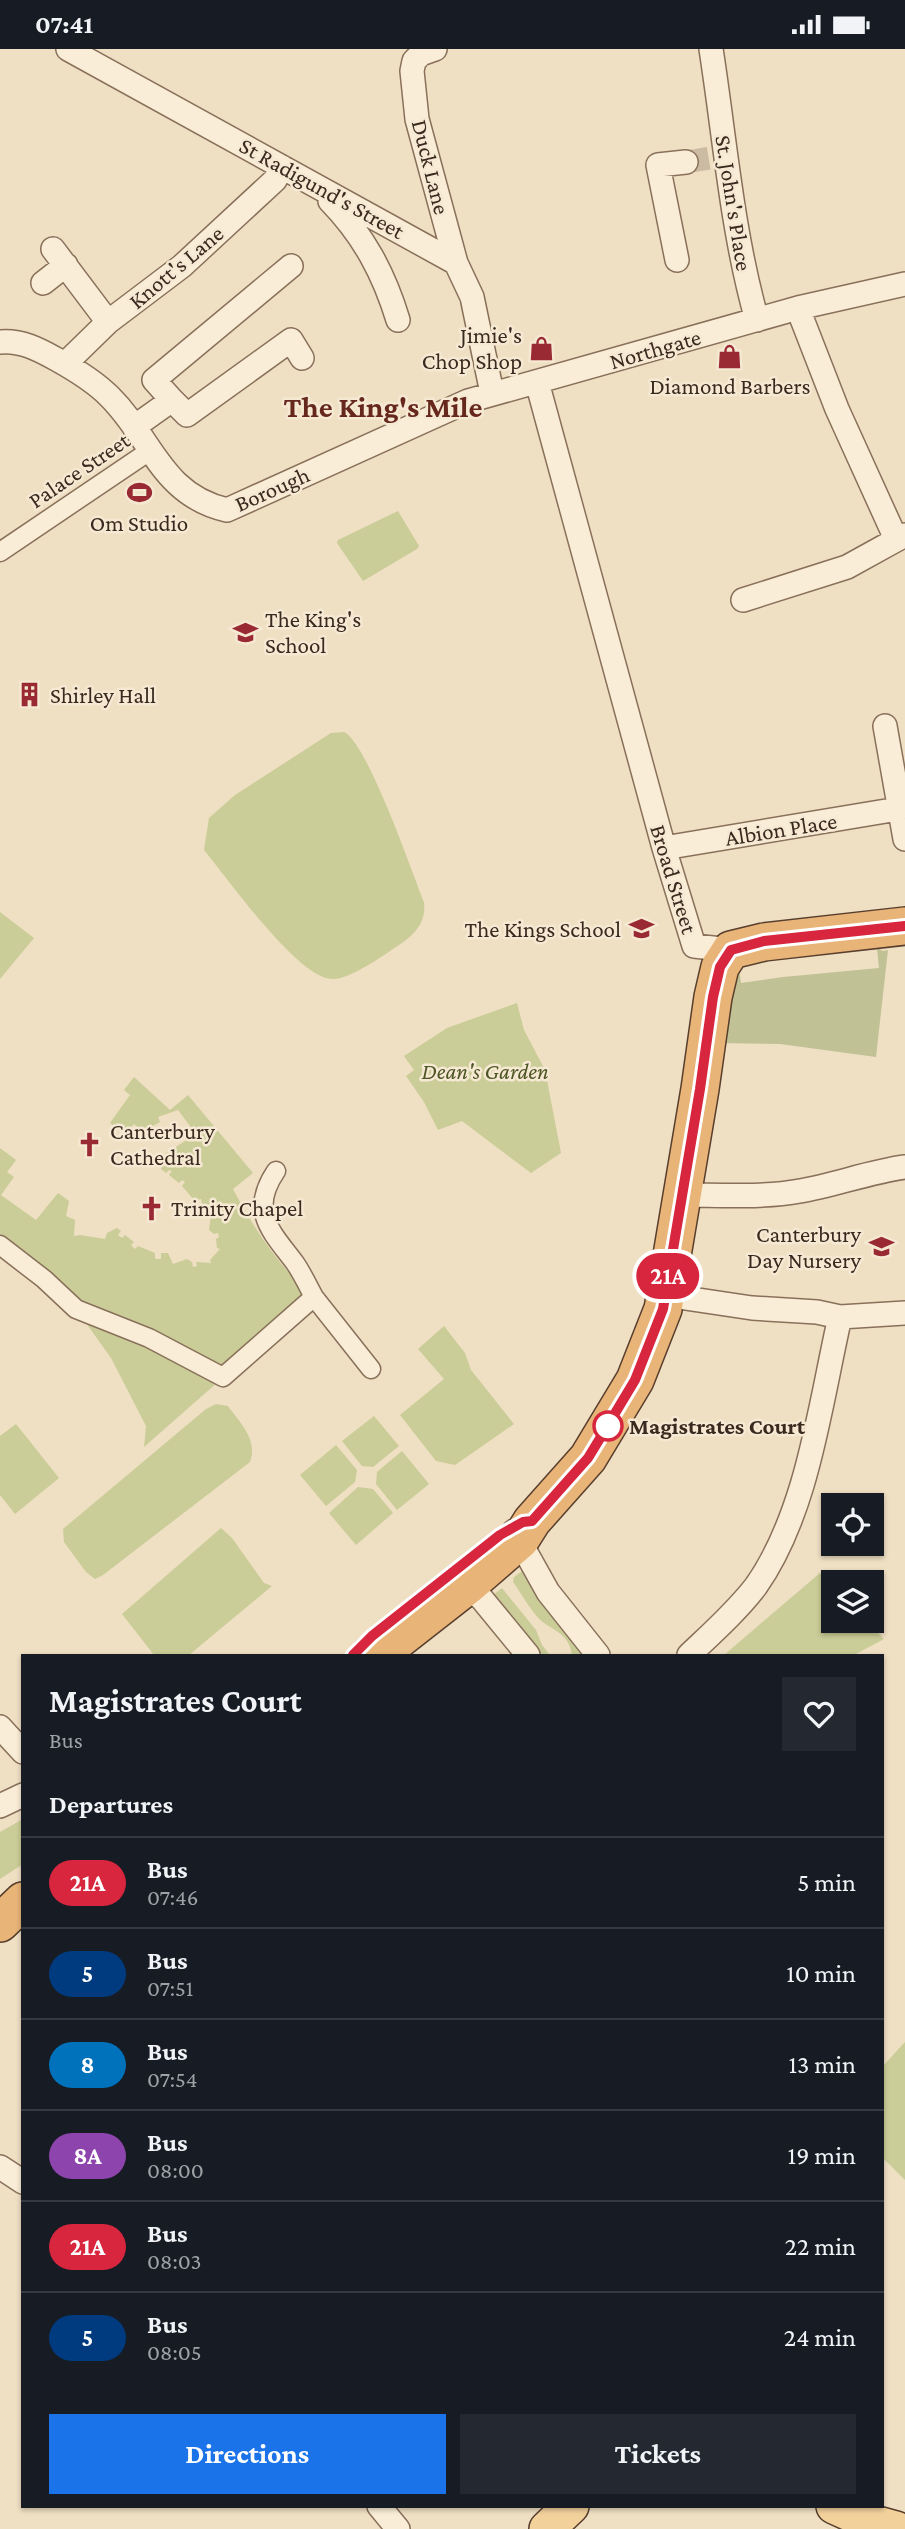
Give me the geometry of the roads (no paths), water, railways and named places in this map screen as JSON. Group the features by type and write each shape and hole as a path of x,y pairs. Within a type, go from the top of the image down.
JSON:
{"highway":[{"path":"372,1654 389,1647 467,1586 588,1458 635,1380 663,1309 713,997 720,967 731,950 764,941 905,926"},
{"path":"354,1654 372,1636 521,1529"},
{"path":"0,1896 21,1885"},
{"path":"0,1923 21,1903"}],"main road":[{"path":"838,2508 867,2521 896,2529"}],"street":[{"name":"St Radigund's Street","path":"68,49 456,263"},
{"name":"Duck Lane","path":"435,49 421,54 414,61 412,71 416,119 456,263"},
{"name":"St. John's Place","path":"711,49 716,85 718,157 757,320"},
{"path":"677,260 658,165 686,162"},
{"name":"Knott's Lane","path":"65,364 108,322 182,266 275,180 282,167"},
{"path":"313,184 349,221 375,259 398,320"},
{"path":"43,283 60,257 108,322"},
{"path":"456,263 472,297 492,394"},
{"path":"291,266 154,380 187,415 291,340 303,358"},
{"name":"Northgate","path":"408,427 468,401 492,394 835,299 905,284"},
{"path":"743,600 847,567 900,537 837,409 802,319"},
{"name":"Borough","path":"0,342 20,342 38,349 65,364 109,396 167,475 190,495 209,506 227,510 408,427"},
{"name":"Broad Street","path":"537,382 664,848 694,946 731,950"},
{"path":"134,427 172,400"},
{"name":"Palace Street","path":"0,552 151,450"},
{"path":"885,726 905,839"},
{"name":"Albion Place","path":"664,848 898,809"},
{"path":"681,1195 798,1192 905,1167"},
{"path":"276,1171 265,1188 262,1209 270,1232 297,1266 314,1297 371,1369"},
{"path":"0,1245 44,1279 76,1309 149,1338 223,1377 314,1297"},
{"path":"685,1298 752,1308 817,1312 840,1317 905,1313"},
{"path":"690,1654 755,1587 777,1551 795,1511 840,1317"},
{"path":"521,1529 548,1592 597,1654"},
{"path":"467,1586 527,1654"},
{"path":"0,1727 21,1750"},
{"path":"0,1806 21,1796"},
{"path":"381,2508 398,2529"}],"tunnel":[{"path":"686,162 710,158"}],"place":[{"name":"Jimie's Chop Shop","path":"542,348"},
{"name":"Diamond Barbers","path":"730,356"},
{"name":"Om Studio","path":"139,493"},
{"name":"The King's School","path":"245,632"},
{"name":"Shirley Hall","path":"30,695"},
{"name":"The Kings School","path":"641,929"},
{"name":"Canterbury Cathedral","path":"90,1144"},
{"name":"Trinity Chapel","path":"151,1208"},
{"name":"Canterbury Day Nursery","path":"881,1247"},
{"name":"Magistrates Court","path":"608,1426"}],"district":[{"name":"The King's Mile","path":"383,406"}],"park label":[{"name":"Dean's Garden","path":"485,1071"}]}
